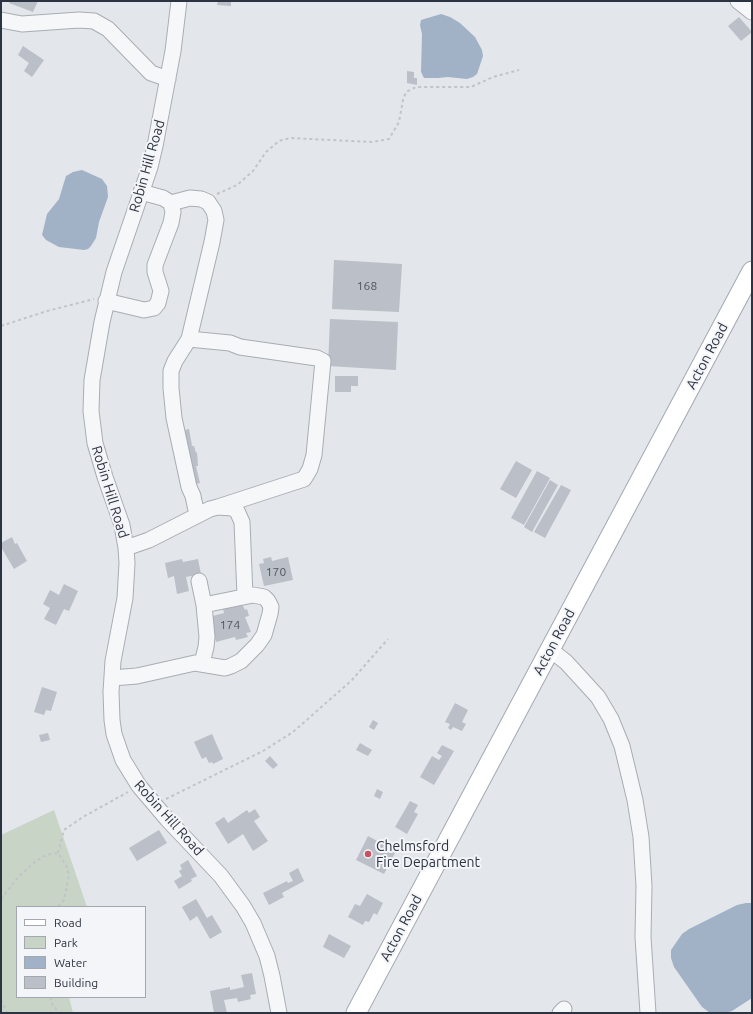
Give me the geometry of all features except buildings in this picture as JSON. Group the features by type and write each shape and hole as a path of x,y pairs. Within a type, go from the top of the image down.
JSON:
{"main road":[{"name":"Acton Road","path":"356,1013 752,271"}],"street":[{"name":"Robin Hill Road","path":"179,1 177,29 155,146 141,192 121,248 106,301 93,374 91,411 95,443 99,459 122,525 128,563 125,598 115,649 112,678 111,692 114,734 123,760 139,786 155,806 212,866 243,906 253,923 267,956 279,1013"},
{"path":"738,1 752,12"},
{"path":"1,20 22,24 79,20 94,21 108,29 151,73 168,79"},
{"path":"106,301 144,310 154,308 158,302 161,291 155,272 155,265 171,223 173,212 171,203 164,198 141,192"},
{"path":"171,203 190,198 204,200 208,202 214,211 216,220 189,339 175,361 171,371 174,418 188,487 193,496 197,515"},
{"path":"126,548 149,540 210,509 304,479 310,470 314,455 323,361 317,358 240,347 230,343 189,339"},
{"path":"218,507 232,508 237,511 240,516 243,529 245,596"},
{"path":"199,581 204,605 206,646 202,663"},
{"path":"112,678 137,676 188,664 202,663 216,668 225,668 241,661 264,635 271,607 264,597 245,596 204,605"},
{"path":"550,651 566,662 598,697 611,719 622,746 635,800 641,837 644,886 643,937 648,1013"}],"path":[{"path":"204,200 237,185 253,171 266,152 279,141 290,138 372,142 389,139 399,122 406,92 416,87 471,87 493,77 519,70"},
{"path":"1,326 80,302 96,299 106,301"},
{"path":"155,806 173,795 263,751 293,732 352,680 388,639"},
{"path":"59,906 64,900 69,875 67,867 58,853 64,830 83,817 139,786"},
{"path":"1,899 20,876 36,861 46,855 58,853"},
{"path":"50,998 53,1006 60,1013"},
{"path":"1,1000 7,1013"}],"green space":[{"path":"54,810 87,906 16,906 16,998 69,998 73,1013 1,1013 1,835"}],"water":[{"path":"441,14 460,23 475,37 482,50 483,56 477,74 473,77 467,79 448,77 424,78 421,72 421,20"},
{"path":"82,170 102,179 107,186 108,197 99,222 96,238 88,249 84,250 59,247 46,240 42,235 47,214 59,199 66,176 73,172"},
{"path":"752,903 752,998 732,1011 725,1013 710,1013 702,1007 674,967 671,958 671,950 682,934 689,929 737,905"}],"place":[{"name":"Chelmsford Fire Department","path":"368,854"}]}
